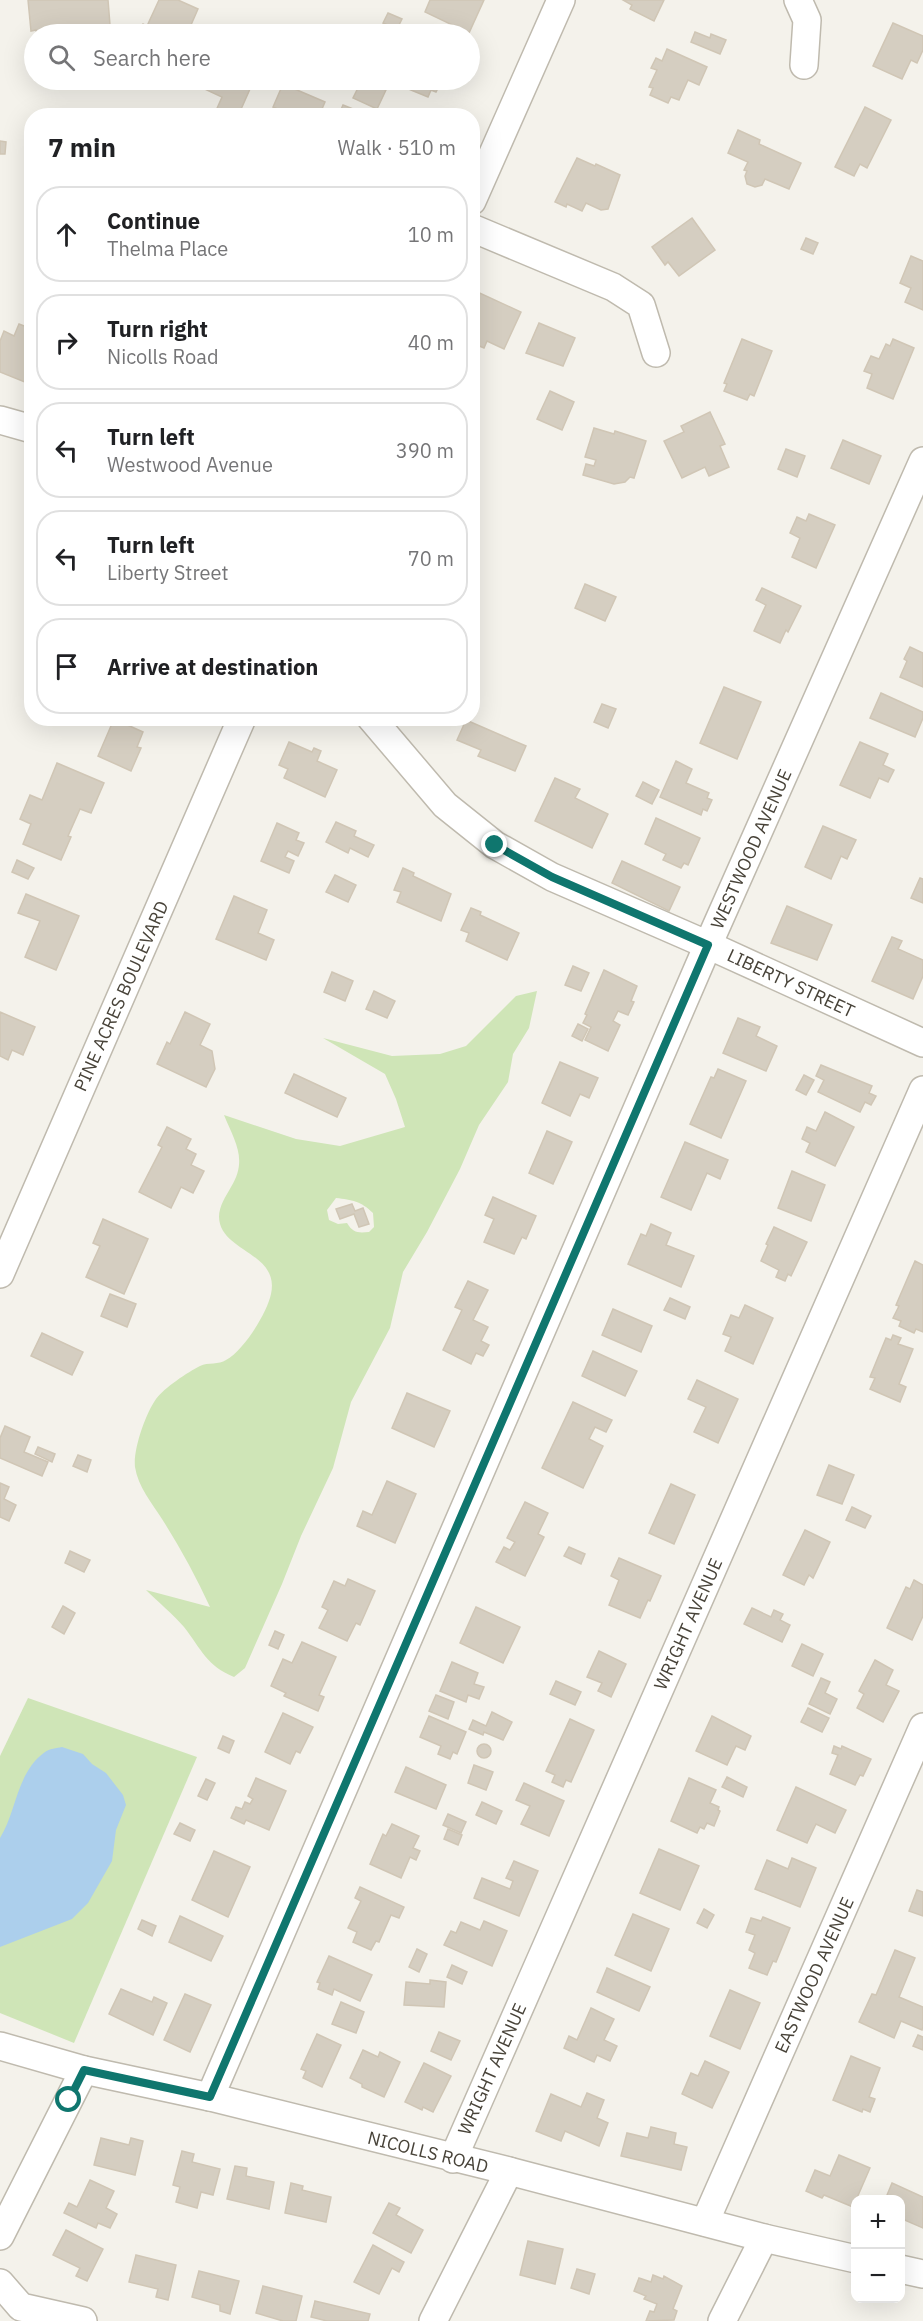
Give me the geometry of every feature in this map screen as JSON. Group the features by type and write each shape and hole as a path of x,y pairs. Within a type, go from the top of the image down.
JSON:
{"street":[{"path":"480,183 561,0"},
{"path":"798,0 807,20 804,65"},
{"path":"480,231 613,287 641,305 656,352"},
{"path":"0,420 24,427"},
{"name":"WESTWOOD AVENUE","path":"210,2097 708,945 923,461"},
{"name":"PINE ACRES BOULEVARD","path":"0,1274 6,1242 238,726"},
{"name":"LIBERTY STREET","path":"378,726 445,805 495,845 552,877 923,1043"},
{"name":"WRIGHT AVENUE","path":"453,2159 923,1090"},
{"name":"EASTWOOD AVENUE","path":"705,2222 923,1727"},
{"name":"NICOLLS ROAD","path":"0,2046 84,2070 210,2097 851,2258"},
{"path":"0,2236 84,2070"},
{"path":"433,2321 509,2171"},
{"path":"722,2321 764,2238"},
{"path":"905,2270 923,2274"},
{"path":"0,2283 21,2307 83,2321"}],"green space":[{"path":"537,991 529,1028 513,1054 508,1082 479,1125 460,1169 403,1272 390,1328 351,1402 333,1468 301,1536 245,1668 234,1677 217,1668 205,1656 180,1622 146,1590 210,1607 169,1530 142,1488 135,1467 141,1432 156,1399 170,1385 195,1369 203,1365 223,1362 233,1355 254,1330 269,1302 271,1280 267,1269 259,1260 229,1238 222,1229 219,1217 223,1201 239,1168 236,1142 224,1115 296,1139 340,1146 405,1127 385,1074 323,1038 392,1056 440,1054 466,1046 516,996","holes":["336,1198 352,1200 369,1209 373,1213 374,1227 369,1232 356,1232 347,1223 338,1224 329,1220 327,1210"]},
{"path":"28,1698 197,1757 74,2043 0,2013 0,1756"}],"water":[{"path":"62,1747 83,1754 92,1764 106,1773 123,1795 126,1805 116,1830 112,1861 88,1903 72,1919 0,1947 0,1838 28,1771 45,1752"}],"building":[{"path":"28,0 108,0 110,24 30,24"},
{"path":"159,0 178,0 198,9 191,24 148,24"},
{"path":"430,0 484,0 473,24 450,24 425,12"},
{"path":"623,0 664,0 654,21 630,9 632,5"},
{"path":"388,13 402,19 400,24 383,23"},
{"path":"893,23 923,36 923,50 917,63 911,60 902,79 873,66"},
{"path":"695,32 710,38 711,34 726,40 720,54 691,42"},
{"path":"667,49 707,67 699,85 688,80 679,100 671,97 668,103 650,95 653,88 649,87 657,70 651,68 656,58 662,61"},
{"path":"207,90 250,90 242,108 217,108 222,97"},
{"path":"280,90 297,90 325,102 322,108 273,107"},
{"path":"357,90 386,90 377,108 353,98"},
{"path":"411,90 431,90 428,97"},
{"path":"865,107 891,120 867,168 860,164 854,176 835,167"},
{"path":"738,130 760,140 759,144 801,163 789,189 765,179 762,185 755,187 747,184 745,176 747,171 744,170 748,162 728,153"},
{"path":"0,141 6,142 5,154 0,154"},
{"path":"577,158 620,175 608,209 601,210 586,203 582,211 567,204 566,207 555,202"},
{"path":"692,218 715,250 679,276 668,262 665,265 652,247"},
{"path":"806,238 818,243 813,254 801,249"},
{"path":"911,256 923,261 923,310 905,302 911,288 900,283"},
{"path":"480,293 521,312 504,349 487,341 484,348 480,346"},
{"path":"539,323 575,338 563,366 526,353"},
{"path":"19,324 24,326 24,382 0,372 0,341 4,331 14,336"},
{"path":"742,339 772,351 754,396 750,394 747,400 724,391 727,384 724,383"},
{"path":"893,339 914,348 893,399 867,388 872,374 864,371 871,356 879,359 886,344 890,346"},
{"path":"550,391 574,402 562,430 537,419"},
{"path":"710,412 725,444 720,446 729,467 709,476 705,467 682,478 664,441 684,432 681,426"},
{"path":"594,428 614,434 615,431 646,441 634,478 630,477 625,482 614,484 583,475 586,464 594,466 596,460 585,457"},
{"path":"843,440 881,456 869,484 831,468"},
{"path":"786,449 805,456 797,477 778,469"},
{"path":"809,514 835,525 816,568 792,557 800,538 790,533 797,517 806,521"},
{"path":"585,584 616,597 605,621 575,608"},
{"path":"762,588 801,606 780,643 754,631 766,605 756,600"},
{"path":"910,647 923,653 923,687 900,677 907,661 904,659"},
{"path":"724,687 761,702 737,759 700,743"},
{"path":"881,693 923,712 923,718 915,737 870,718"},
{"path":"602,704 616,709 608,728 594,722"},
{"path":"111,726 130,726 143,732 137,747 141,748 131,771 98,756"},
{"path":"463,726 480,726 526,746 515,771 478,756 481,750 457,740"},
{"path":"289,742 312,752 314,748 321,751 317,761 337,770 325,797 284,778 288,769 279,765"},
{"path":"860,742 888,754 883,765 894,770 888,782 879,778 870,798 840,785"},
{"path":"676,761 692,769 686,783 709,793 707,798 712,800 707,811 703,809 701,815 660,797"},
{"path":"57,763 104,783 91,813 80,809 68,836 71,837 61,860 23,844 31,824 20,819 30,795 42,800"},
{"path":"555,778 580,789 575,798 608,814 592,848 535,821"},
{"path":"643,782 659,790 652,804 636,796"},
{"path":"656,818 700,838 688,865 684,863 681,868 663,860 666,854 645,844"},
{"path":"336,822 356,831 354,836 374,845 368,857 350,848 348,853 326,842"},
{"path":"277,823 299,833 296,840 304,843 298,856 288,851 285,857 294,861 289,873 261,861"},
{"path":"823,826 856,840 847,859 841,856 831,879 805,867"},
{"path":"17,860 34,868 28,879 12,872"},
{"path":"622,861 680,887 669,911 612,883"},
{"path":"403,868 414,873 413,876 451,894 441,921 397,902 401,892 394,890"},
{"path":"335,875 356,885 348,902 326,892"},
{"path":"920,878 923,879 923,903 911,898"},
{"path":"26,894 79,916 56,970 25,957 40,921 18,913"},
{"path":"234,896 267,910 258,933 274,940 266,960 216,939"},
{"path":"787,906 832,925 817,960 771,943"},
{"path":"471,908 481,912 480,915 519,933 507,960 466,941 469,933 461,930"},
{"path":"892,937 902,941 898,949 923,960 923,976 913,999 872,981"},
{"path":"573,966 589,973 581,991 565,985"},
{"path":"604,970 637,986 631,1001 634,1002 628,1015 618,1011 613,1021 620,1025 608,1051 585,1040 591,1027 583,1023"},
{"path":"332,972 353,981 345,1001 324,992"},
{"path":"374,991 395,1001 387,1018 366,1009"},
{"path":"0,1012 35,1027 23,1055 12,1050 8,1060 0,1056"},
{"path":"185,1012 210,1024 200,1045 212,1051 215,1069 206,1087 157,1064 167,1042 170,1044"},
{"path":"738,1018 760,1027 756,1036 777,1046 766,1071 723,1053"},
{"path":"578,1024 588,1029 582,1041 572,1036"},
{"path":"560,1062 598,1078 589,1098 580,1094 570,1116 542,1103"},
{"path":"821,1065 872,1086 869,1093 876,1096 871,1105 865,1102 860,1112 818,1092 824,1080 816,1076"},
{"path":"718,1069 746,1081 721,1138 690,1124 711,1077 714,1078"},
{"path":"294,1074 346,1098 337,1117 285,1093"},
{"path":"804,1075 814,1080 806,1095 796,1090"},
{"path":"825,1112 854,1127 835,1166 806,1152 810,1143 802,1139 807,1127 816,1131"},
{"path":"167,1127 191,1139 186,1149 196,1154 191,1165 204,1171 193,1193 181,1187 171,1208 139,1192 162,1147 158,1145"},
{"path":"547,1131 572,1142 553,1184 529,1173"},
{"path":"685,1142 728,1160 720,1179 707,1173 691,1210 661,1197"},
{"path":"792,1171 825,1185 811,1221 778,1208"},
{"path":"493,1197 536,1216 526,1239 522,1237 514,1254 484,1242 494,1219 485,1215"},
{"path":"352,1204 355,1211 363,1208 369,1224 359,1227 354,1214 340,1219 336,1209"},
{"path":"103,1219 148,1239 124,1294 86,1277 100,1246 93,1243"},
{"path":"651,1224 671,1233 666,1245 694,1256 681,1287 628,1264 641,1234 646,1236"},
{"path":"774,1227 807,1242 791,1276 788,1274 785,1281 776,1277 779,1270 761,1261"},
{"path":"915,1261 923,1265 923,1332 916,1329 914,1333 899,1326 901,1321 893,1318 899,1306 896,1305"},
{"path":"468,1281 488,1290 473,1320 488,1327 481,1341 489,1345 483,1356 476,1353 471,1364 443,1350 462,1310 455,1307"},
{"path":"110,1294 136,1304 127,1327 101,1316"},
{"path":"670,1298 690,1307 685,1319 664,1310"},
{"path":"745,1305 773,1318 753,1364 725,1351 731,1337 723,1334 731,1315 739,1318"},
{"path":"613,1309 652,1326 641,1352 602,1335"},
{"path":"42,1333 83,1352 72,1375 31,1356"},
{"path":"893,1335 901,1338 898,1344 913,1349 899,1384 906,1387 900,1402 870,1389 875,1378 870,1377 886,1338 891,1340"},
{"path":"593,1351 637,1371 625,1396 582,1376"},
{"path":"697,1380 738,1399 718,1443 694,1432 706,1407 688,1399"},
{"path":"407,1393 450,1411 434,1447 392,1428"},
{"path":"573,1402 612,1420 606,1432 595,1427 589,1439 603,1446 583,1488 542,1468"},
{"path":"5,1426 30,1437 24,1452 48,1462 42,1476 0,1458 0,1438"},
{"path":"38,1447 55,1454 52,1462 35,1454"},
{"path":"78,1455 91,1460 87,1472 73,1466"},
{"path":"829,1465 854,1475 842,1504 817,1495"},
{"path":"387,1481 416,1494 395,1543 357,1526 363,1511 372,1515"},
{"path":"0,1483 9,1487 4,1499 16,1505 9,1521 0,1517"},
{"path":"671,1484 695,1495 674,1544 649,1533"},
{"path":"525,1502 548,1513 538,1534 544,1537 525,1576 496,1562 504,1547 510,1550 515,1542 507,1538"},
{"path":"852,1507 871,1516 865,1528 846,1520"},
{"path":"805,1530 830,1542 813,1578 809,1575 804,1585 783,1575"},
{"path":"569,1547 585,1554 581,1564 564,1556"},
{"path":"70,1551 90,1560 84,1572 65,1563"},
{"path":"619,1558 661,1576 640,1618 609,1605 619,1580 611,1576"},
{"path":"348,1579 375,1591 360,1625 356,1623 347,1641 319,1628 328,1610 322,1607 334,1581 345,1586"},
{"path":"914,1580 923,1585 923,1616 912,1640 887,1628 906,1587 910,1589"},
{"path":"63,1606 75,1613 64,1634 52,1627"},
{"path":"476,1607 520,1627 503,1663 460,1643"},
{"path":"752,1608 771,1617 774,1610 783,1614 780,1620 790,1625 782,1642 744,1624"},
{"path":"275,1631 284,1635 278,1649 269,1645"},
{"path":"302,1642 336,1657 319,1695 324,1697 318,1711 284,1696 286,1693 271,1686 283,1659 292,1663"},
{"path":"802,1644 823,1654 813,1676 792,1666"},
{"path":"599,1651 626,1664 611,1697 598,1691 602,1683 587,1677"},
{"path":"875,1660 893,1670 886,1685 899,1691 883,1722 857,1708 864,1694 859,1691"},
{"path":"452,1662 478,1673 474,1684 484,1687 479,1699 468,1695 466,1702 440,1691"},
{"path":"821,1678 830,1682 825,1693 837,1699 830,1714 809,1704"},
{"path":"556,1681 581,1692 575,1705 550,1694"},
{"path":"436,1695 454,1702 448,1719 429,1711"},
{"path":"808,1708 829,1718 822,1732 801,1722"},
{"path":"492,1712 512,1722 503,1740 469,1729 473,1720 486,1726"},
{"path":"283,1713 313,1727 300,1753 296,1751 290,1764 265,1752"},
{"path":"429,1716 466,1732 457,1754 453,1752 450,1759 438,1754 441,1746 420,1737"},
{"path":"712,1716 751,1736 745,1750 736,1746 727,1765 696,1751"},
{"path":"570,1719 594,1730 571,1782 566,1780 563,1787 552,1782 555,1775 546,1771"},
{"path":"223,1736 234,1741 229,1753 218,1748"},
{"path":"484,1744 489,1746 491,1751 489,1756 484,1758 479,1756 477,1751 479,1746"},
{"path":"834,1746 841,1749 842,1746 871,1759 863,1776 860,1775 855,1785 830,1774 838,1755 832,1753"},
{"path":"474,1765 493,1772 486,1790 468,1783"},
{"path":"406,1767 446,1785 436,1809 395,1792"},
{"path":"727,1777 747,1787 743,1797 722,1787"},
{"path":"256,1778 286,1791 269,1830 246,1820 244,1824 231,1818 236,1807 242,1809 245,1802 250,1804 253,1799 248,1796"},
{"path":"689,1778 716,1790 710,1803 719,1807 720,1811 714,1826 707,1823 704,1829 700,1827 697,1833 671,1821"},
{"path":"206,1779 215,1783 207,1800 198,1796"},
{"path":"524,1783 564,1801 549,1836 521,1824 530,1806 516,1800"},
{"path":"796,1787 846,1810 835,1833 816,1824 807,1843 777,1830"},
{"path":"482,1802 502,1811 496,1824 476,1815"},
{"path":"448,1814 466,1822 461,1833 443,1825"},
{"path":"180,1823 195,1830 190,1841 174,1834"},
{"path":"392,1824 419,1836 413,1848 420,1851 416,1860 410,1857 401,1878 370,1864 383,1834 386,1836"},
{"path":"448,1829 462,1835 458,1845 444,1839"},
{"path":"659,1849 699,1866 680,1910 640,1893"},
{"path":"214,1851 250,1867 228,1917 192,1900"},
{"path":"792,1858 816,1868 800,1907 755,1889 767,1860 788,1869"},
{"path":"514,1861 538,1871 519,1916 474,1898 482,1878 510,1889 513,1881 506,1878"},
{"path":"360,1887 404,1907 399,1918 391,1915 379,1942 376,1941 371,1950 353,1942 357,1932 348,1928 361,1901 355,1898"},
{"path":"917,1890 923,1892 923,1916 909,1911"},
{"path":"704,1909 714,1915 707,1928 697,1923"},
{"path":"633,1914 669,1929 651,1971 615,1955"},
{"path":"180,1916 223,1936 211,1961 169,1942"},
{"path":"763,1917 790,1928 776,1962 773,1961 767,1975 749,1968 755,1953 749,1950 755,1935 746,1932 751,1918 761,1921"},
{"path":"142,1920 156,1926 152,1936 138,1929"},
{"path":"484,1921 507,1931 492,1966 444,1945 451,1931 456,1933 461,1922 480,1930"},
{"path":"417,1949 427,1954 419,1972 409,1967"},
{"path":"895,1950 915,1958 899,1997 923,2007 923,2027 922,2030 901,2021 894,2038 859,2022 872,1994 876,1995"},
{"path":"329,1956 372,1975 360,2001 334,1989 332,1995 318,1989 320,1983 317,1982"},
{"path":"452,1965 467,1972 462,1984 447,1977"},
{"path":"607,1968 650,1987 639,2011 597,1992"},
{"path":"430,1980 446,1982 444,2007 404,2005 406,1982 430,1984"},
{"path":"121,1989 152,2002 154,1997 167,2003 153,2035 109,2014"},
{"path":"730,1990 760,2003 740,2049 710,2036"},
{"path":"185,1994 211,2005 190,2052 164,2040"},
{"path":"341,2002 364,2012 356,2033 332,2024"},
{"path":"591,2008 614,2019 604,2040 617,2046 610,2061 597,2055 594,2062 564,2048 569,2036 577,2040"},
{"path":"439,2032 460,2041 451,2060 431,2051"},
{"path":"317,2034 341,2045 322,2087 303,2078 306,2071 301,2069"},
{"path":"918,2035 923,2037 923,2050 913,2046"},
{"path":"363,2050 378,2057 380,2052 400,2062 384,2097 362,2087 362,2084 350,2078"},
{"path":"851,2056 880,2068 869,2097 875,2099 870,2112 863,2109 862,2112 833,2100"},
{"path":"705,2061 729,2072 712,2108 682,2094 691,2073 698,2076"},
{"path":"424,2063 451,2076 433,2112 423,2107 422,2110 405,2102"},
{"path":"587,2093 604,2100 597,2118 608,2123 599,2146 565,2131 561,2141 536,2131 551,2094 581,2107"},
{"path":"651,2127 676,2133 674,2144 687,2147 681,2170 621,2156 627,2133 648,2138"},
{"path":"101,2138 129,2145 131,2138 143,2141 135,2175 94,2165"},
{"path":"182,2151 194,2154 192,2162 220,2169 213,2195 201,2192 197,2208 176,2202 180,2187 173,2185"},
{"path":"839,2155 870,2168 858,2195 851,2195 851,2206 824,2195 822,2198 806,2191 815,2170 830,2176"},
{"path":"235,2166 247,2168 246,2176 274,2182 269,2209 227,2199"},
{"path":"90,2180 114,2191 106,2208 117,2214 110,2228 98,2223 96,2228 64,2213 69,2203 77,2207"},
{"path":"291,2183 303,2186 302,2190 331,2197 326,2222 285,2213"},
{"path":"892,2183 923,2197 923,2228 905,2220 905,2195 887,2195"},
{"path":"389,2203 400,2208 396,2215 423,2230 411,2253 373,2233"},
{"path":"66,2230 103,2249 87,2281 76,2276 80,2268 53,2255"},
{"path":"528,2241 563,2249 555,2284 520,2275"},
{"path":"373,2245 404,2262 399,2272 392,2268 379,2294 354,2282"},
{"path":"136,2255 176,2265 168,2300 156,2297 158,2289 129,2282"},
{"path":"577,2269 595,2274 589,2294 571,2288"},
{"path":"199,2271 239,2281 230,2314 220,2311 220,2305 192,2297"},
{"path":"653,2275 663,2279 664,2276 682,2286 673,2309 677,2311 674,2320 646,2321 650,2311 654,2312 657,2304 644,2299 646,2296 634,2291 639,2278 651,2282"},
{"path":"263,2286 302,2296 296,2321 283,2321 256,2313"},
{"path":"315,2301 370,2314 368,2321 327,2321 311,2317"}],"route":[{"path":"69,2100 84,2070 210,2097 708,945 552,877 495,845"}]}
